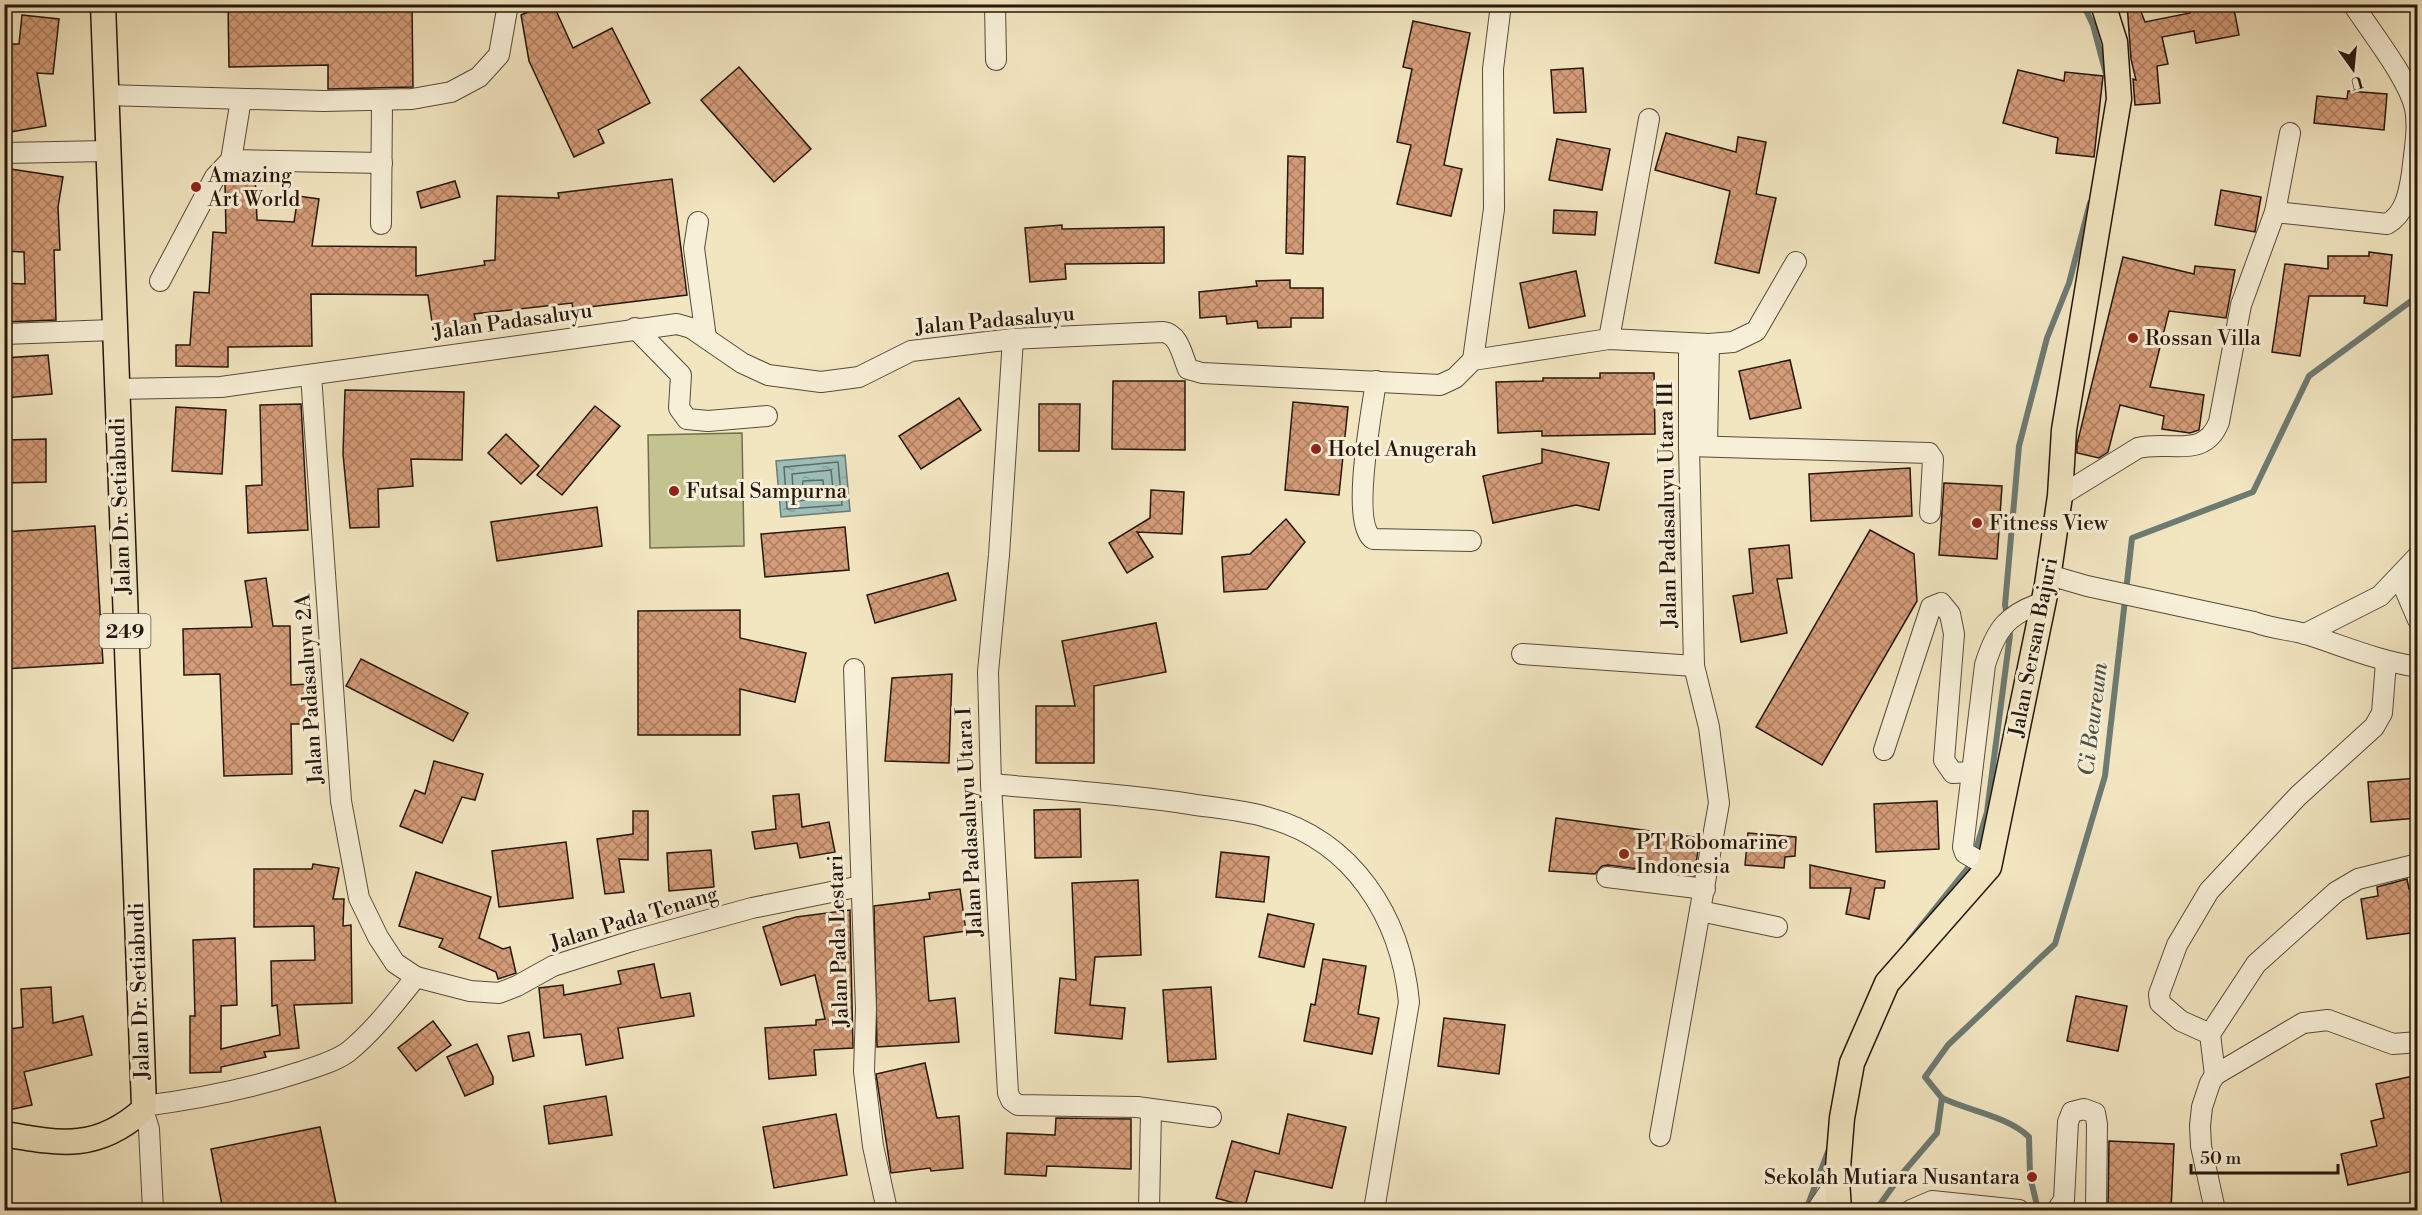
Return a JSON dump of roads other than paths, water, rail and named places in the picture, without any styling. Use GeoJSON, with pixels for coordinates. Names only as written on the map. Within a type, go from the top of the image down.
{"type":"FeatureCollection","features":[{"type":"Feature","properties":{"kind":"main road","name":"Jalan Dr. Setiabudi"},"geometry":{"type":"LineString","coordinates":[[4,1134],[61,1143],[94,1138],[125,1126],[144,1108],[102,4]]}},
{"type":"Feature","properties":{"kind":"main road","name":"Jalan Sersan Bajuri"},"geometry":{"type":"LineString","coordinates":[[1839,1210],[1837,1180],[1842,1118],[1852,1063],[1887,982],[1980,861],[2047,587],[2060,496],[2064,430],[2119,99],[2115,42],[2103,4]]}},
{"type":"Feature","properties":{"kind":"street"},"geometry":{"type":"LineString","coordinates":[[105,95],[382,100],[412,99],[451,92],[478,77],[499,55],[508,4]]}},
{"type":"Feature","properties":{"kind":"street"},"geometry":{"type":"LineString","coordinates":[[995,4],[996,60]]}},
{"type":"Feature","properties":{"kind":"street"},"geometry":{"type":"LineString","coordinates":[[1501,4],[1493,69],[1494,209],[1473,360],[1609,339],[1699,344],[1733,342],[1756,331],[1796,262]]}},
{"type":"Feature","properties":{"kind":"street"},"geometry":{"type":"LineString","coordinates":[[2275,212],[2387,224],[2400,215],[2410,187],[2416,129],[2415,109],[2410,92],[2353,4]]}},
{"type":"Feature","properties":{"kind":"street"},"geometry":{"type":"LineString","coordinates":[[160,281],[214,177],[231,160],[241,99]]}},
{"type":"Feature","properties":{"kind":"street"},"geometry":{"type":"LineString","coordinates":[[381,224],[382,100]]}},
{"type":"Feature","properties":{"kind":"street"},"geometry":{"type":"LineString","coordinates":[[1609,339],[1649,119]]}},
{"type":"Feature","properties":{"kind":"street"},"geometry":{"type":"LineString","coordinates":[[2060,496],[2138,448],[2149,445],[2196,446],[2207,442],[2214,434],[2219,422],[2241,305],[2275,212],[2290,133]]}},
{"type":"Feature","properties":{"kind":"street"},"geometry":{"type":"LineString","coordinates":[[4,153],[108,151]]}},
{"type":"Feature","properties":{"kind":"street"},"geometry":{"type":"LineString","coordinates":[[231,160],[382,163]]}},
{"type":"Feature","properties":{"kind":"street"},"geometry":{"type":"LineString","coordinates":[[698,222],[694,248],[706,338]]}},
{"type":"Feature","properties":{"kind":"street","name":"Jalan Padasaluyu"},"geometry":{"type":"LineString","coordinates":[[116,389],[221,387],[677,324],[691,328],[742,363],[768,375],[820,382],[859,377],[904,353],[1013,339],[1163,332],[1170,333],[1176,339],[1188,369],[1202,373],[1440,386],[1455,378],[1473,360]]}},
{"type":"Feature","properties":{"kind":"street"},"geometry":{"type":"LineString","coordinates":[[635,328],[681,375],[679,408],[687,419],[708,421],[767,416]]}},
{"type":"Feature","properties":{"kind":"street"},"geometry":{"type":"LineString","coordinates":[[4,334],[113,330]]}},
{"type":"Feature","properties":{"kind":"street","name":"Jalan Padasaluyu Utara I"},"geometry":{"type":"LineString","coordinates":[[1013,339],[999,555],[988,672],[991,784],[1006,1083],[1011,1100],[1018,1105],[1151,1110],[1211,1117]]}},
{"type":"Feature","properties":{"kind":"street","name":"Jalan Padasaluyu Utara III"},"geometry":{"type":"LineString","coordinates":[[1660,1136],[1719,803],[1709,727],[1694,666],[1699,344]]}},
{"type":"Feature","properties":{"kind":"street","name":"Jalan Padasaluyu 2A"},"geometry":{"type":"LineString","coordinates":[[311,375],[341,801],[359,898],[378,937],[395,963],[416,977]]}},
{"type":"Feature","properties":{"kind":"street"},"geometry":{"type":"LineString","coordinates":[[1376,381],[1361,505],[1367,532],[1373,539],[1472,541]]}},
{"type":"Feature","properties":{"kind":"street"},"geometry":{"type":"LineString","coordinates":[[1698,446],[1929,453],[1933,459],[1930,513]]}},
{"type":"Feature","properties":{"kind":"street"},"geometry":{"type":"LineString","coordinates":[[2305,634],[2380,596],[2400,578],[2418,556]]}},
{"type":"Feature","properties":{"kind":"street"},"geometry":{"type":"LineString","coordinates":[[2400,578],[2418,620]]}},
{"type":"Feature","properties":{"kind":"street"},"geometry":{"type":"LineString","coordinates":[[1980,861],[1965,853],[1963,847],[1989,653],[2003,626],[2047,587],[2085,591],[2215,620],[2254,622],[2274,630],[2305,634],[2386,662],[2418,667]]}},
{"type":"Feature","properties":{"kind":"street"},"geometry":{"type":"LineString","coordinates":[[1884,750],[1931,607],[1941,603],[1950,614],[1954,634],[1944,760],[1953,773],[1972,772]]}},
{"type":"Feature","properties":{"kind":"street"},"geometry":{"type":"LineString","coordinates":[[1522,654],[1694,666]]}},
{"type":"Feature","properties":{"kind":"street"},"geometry":{"type":"LineString","coordinates":[[2210,1034],[2181,1021],[2160,1003],[2159,994],[2177,945],[2190,919],[2209,891],[2298,796],[2374,727],[2382,713],[2386,662]]}},
{"type":"Feature","properties":{"kind":"street","name":"Jalan Pada Lestari"},"geometry":{"type":"LineString","coordinates":[[854,669],[866,1009],[864,1071],[873,1146],[886,1210]]}},
{"type":"Feature","properties":{"kind":"street"},"geometry":{"type":"LineString","coordinates":[[991,784],[1142,797],[1266,816],[1316,838],[1339,855],[1360,877],[1382,904],[1396,936],[1407,981],[1409,1002],[1374,1210]]}},
{"type":"Feature","properties":{"kind":"street"},"geometry":{"type":"LineString","coordinates":[[2215,1210],[2201,1146],[2200,1126],[2202,1107],[2215,1076],[2210,1034],[2256,964],[2336,892],[2358,879],[2418,864]]}},
{"type":"Feature","properties":{"kind":"street"},"geometry":{"type":"LineString","coordinates":[[1607,877],[1705,890]]}},
{"type":"Feature","properties":{"kind":"street","name":"Jalan Pada Tenang"},"geometry":{"type":"LineString","coordinates":[[416,977],[470,991],[499,993],[517,986],[552,966],[632,941],[752,908],[861,886]]}},
{"type":"Feature","properties":{"kind":"street"},"geometry":{"type":"LineString","coordinates":[[1700,911],[1777,927]]}},
{"type":"Feature","properties":{"kind":"street"},"geometry":{"type":"LineString","coordinates":[[153,1210],[149,1130],[144,1108],[250,1089],[315,1067],[346,1053],[383,1018],[416,977]]}},
{"type":"Feature","properties":{"kind":"street"},"geometry":{"type":"LineString","coordinates":[[2215,1076],[2303,1023],[2317,1020],[2328,1020],[2393,1044],[2418,1042]]}},
{"type":"Feature","properties":{"kind":"street"},"geometry":{"type":"LineString","coordinates":[[2057,1210],[2064,1200],[2068,1122],[2072,1112],[2084,1109],[2095,1113],[2097,1124],[2096,1210]]}},
{"type":"Feature","properties":{"kind":"street"},"geometry":{"type":"LineString","coordinates":[[1149,1210],[1151,1110]]}},
{"type":"Feature","properties":{"kind":"street"},"geometry":{"type":"LineString","coordinates":[[1817,1210],[1837,1180]]}},
{"type":"Feature","properties":{"kind":"street"},"geometry":{"type":"LineString","coordinates":[[1911,1210],[1932,1201],[2019,1210]]}},
{"type":"Feature","properties":{"kind":"water"},"geometry":{"type":"Polygon","coordinates":[[[845,455],[850,511],[781,517],[776,461],[845,455]]]}},
{"type":"Feature","properties":{"kind":"waterway"},"geometry":{"type":"LineString","coordinates":[[2083,4],[2093,25],[2106,74]]}},
{"type":"Feature","properties":{"kind":"waterway"},"geometry":{"type":"LineString","coordinates":[[2007,616],[2005,605],[2019,446],[2047,338],[2069,283],[2090,203]]}},
{"type":"Feature","properties":{"kind":"waterway","name":"Ci Beureum"},"geometry":{"type":"LineString","coordinates":[[1876,1210],[1901,1175],[1937,1133],[1942,1098],[1925,1077],[1948,1045],[2055,944],[2105,776],[2132,538],[2253,492],[2309,376],[2418,296]]}},
{"type":"Feature","properties":{"kind":"waterway"},"geometry":{"type":"LineString","coordinates":[[1909,941],[1972,863],[1987,812],[2010,635],[2009,626]]}},
{"type":"Feature","properties":{"kind":"waterway"},"geometry":{"type":"LineString","coordinates":[[1942,1098],[1999,1119],[2029,1137],[2030,1176],[2038,1210]]}},
{"type":"Feature","properties":{"kind":"waterway"},"geometry":{"type":"LineString","coordinates":[[1806,1210],[1829,1149]]}},
{"type":"Feature","properties":{"kind":"place","name":"Amazing Art World"},"geometry":{"type":"Point","coordinates":[196,187]}},
{"type":"Feature","properties":{"kind":"place","name":"Rossan Villa"},"geometry":{"type":"Point","coordinates":[2133,338]}},
{"type":"Feature","properties":{"kind":"place","name":"Hotel Anugerah"},"geometry":{"type":"Point","coordinates":[1316,449]}},
{"type":"Feature","properties":{"kind":"place","name":"Futsal Sampurna"},"geometry":{"type":"Point","coordinates":[674,491]}},
{"type":"Feature","properties":{"kind":"place","name":"Fitness View"},"geometry":{"type":"Point","coordinates":[1977,523]}},
{"type":"Feature","properties":{"kind":"place","name":"PT Robomarine Indonesia"},"geometry":{"type":"Point","coordinates":[1624,854]}},
{"type":"Feature","properties":{"kind":"place","name":"Sekolah Mutiara Nusantara"},"geometry":{"type":"Point","coordinates":[2032,1177]}}]}
